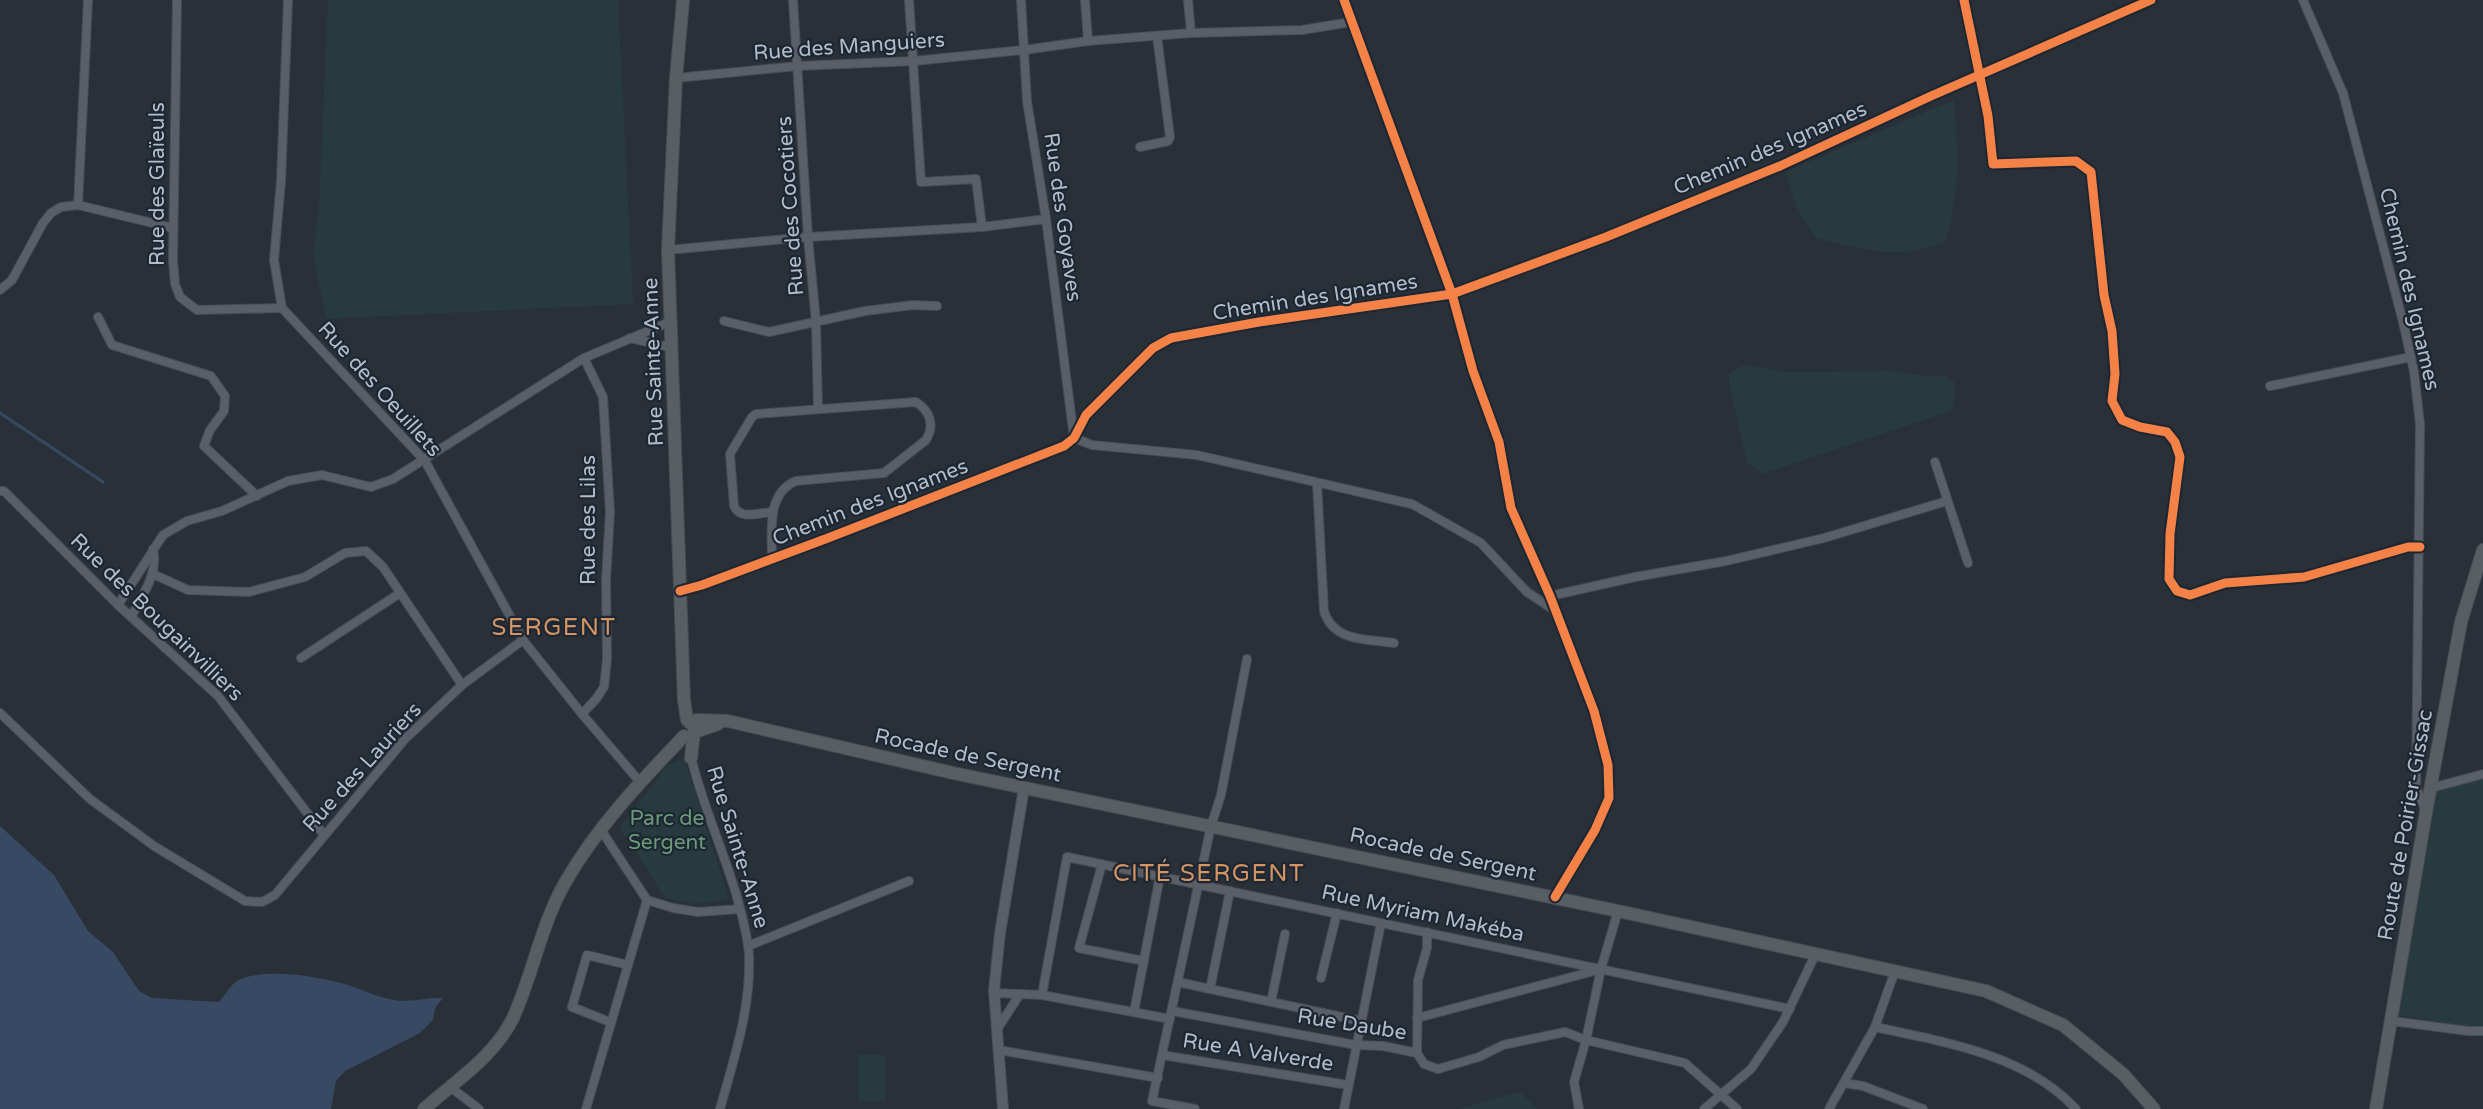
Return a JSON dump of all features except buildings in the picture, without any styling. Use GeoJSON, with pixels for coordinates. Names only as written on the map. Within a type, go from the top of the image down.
{"type":"FeatureCollection","features":[{"type":"Feature","properties":{"kind":"main road","name":"Rue Sainte-Anne"},"geometry":{"type":"LineString","coordinates":[[683,0],[676,78],[668,249],[684,700],[691,758]]}},
{"type":"Feature","properties":{"kind":"main road","name":"Route de Poirier-Gissac"},"geometry":{"type":"LineString","coordinates":[[2376,1109],[2426,812],[2461,622],[2483,550]]}},
{"type":"Feature","properties":{"kind":"main road","name":"Rocade de Sergent"},"geometry":{"type":"LineString","coordinates":[[687,729],[728,721],[1024,788],[1618,910],[1986,991],[2063,1024],[2123,1074],[2154,1109]]}},
{"type":"Feature","properties":{"kind":"main road"},"geometry":{"type":"LineString","coordinates":[[424,1109],[500,1039],[512,1018],[541,936],[564,883],[601,830],[687,729]]}},
{"type":"Feature","properties":{"kind":"street"},"geometry":{"type":"LineString","coordinates":[[78,205],[88,0]]}},
{"type":"Feature","properties":{"kind":"street","name":"Rue des Glaïeuls"},"geometry":{"type":"LineString","coordinates":[[177,0],[173,228],[175,284],[180,297],[197,310],[282,308]]}},
{"type":"Feature","properties":{"kind":"street"},"geometry":{"type":"LineString","coordinates":[[282,308],[274,260],[288,0]]}},
{"type":"Feature","properties":{"kind":"street","name":"Rue des Cocotiers"},"geometry":{"type":"LineString","coordinates":[[793,0],[808,237],[816,322],[818,409]]}},
{"type":"Feature","properties":{"kind":"street"},"geometry":{"type":"LineString","coordinates":[[909,0],[921,182],[976,178],[982,227]]}},
{"type":"Feature","properties":{"kind":"street","name":"Rue des Goyaves"},"geometry":{"type":"LineString","coordinates":[[1021,0],[1028,101],[1046,219],[1074,438]]}},
{"type":"Feature","properties":{"kind":"street"},"geometry":{"type":"LineString","coordinates":[[1085,0],[1088,41]]}},
{"type":"Feature","properties":{"kind":"street"},"geometry":{"type":"LineString","coordinates":[[1188,0],[1191,33]]}},
{"type":"Feature","properties":{"kind":"street"},"geometry":{"type":"LineString","coordinates":[[1344,0],[1452,294],[1473,371],[1499,442],[1511,508],[1550,596],[1594,711],[1608,765],[1609,798],[1595,830],[1555,897]]}},
{"type":"Feature","properties":{"kind":"street"},"geometry":{"type":"LineString","coordinates":[[1964,0],[1980,75],[1993,164],[2076,161],[2091,172],[2104,295],[2112,331],[2115,374],[2112,401],[2122,420],[2140,427],[2167,432],[2175,442],[2180,457],[2170,534],[2169,579],[2177,591],[2190,595],[2225,583],[2304,577],[2408,547],[2420,547]]}},
{"type":"Feature","properties":{"kind":"street","name":"Chemin des Ignames"},"geometry":{"type":"LineString","coordinates":[[680,591],[772,559],[1064,446],[1074,438],[1086,415],[1153,348],[1171,338],[1259,322],[1452,294],[1606,237],[1769,171],[2151,0]]}},
{"type":"Feature","properties":{"kind":"street","name":"Chemin des Ignames"},"geometry":{"type":"LineString","coordinates":[[2303,0],[2343,93],[2410,357],[2420,424],[2416,788],[2426,812]]}},
{"type":"Feature","properties":{"kind":"street","name":"Rue des Manguiers"},"geometry":{"type":"LineString","coordinates":[[676,78],[798,66],[914,61],[1088,41],[1191,33],[1302,30],[1351,22]]}},
{"type":"Feature","properties":{"kind":"street"},"geometry":{"type":"LineString","coordinates":[[1140,147],[1168,141],[1170,137],[1157,36]]}},
{"type":"Feature","properties":{"kind":"street"},"geometry":{"type":"LineString","coordinates":[[0,290],[12,280],[43,223],[51,213],[61,207],[78,205],[173,228]]}},
{"type":"Feature","properties":{"kind":"street"},"geometry":{"type":"LineString","coordinates":[[668,249],[808,237],[982,227],[1046,219]]}},
{"type":"Feature","properties":{"kind":"street"},"geometry":{"type":"LineString","coordinates":[[724,321],[769,332],[884,308],[913,305],[937,306]]}},
{"type":"Feature","properties":{"kind":"street","name":"Rue des Oeuillets"},"geometry":{"type":"LineString","coordinates":[[282,308],[425,460],[523,640],[640,782]]}},
{"type":"Feature","properties":{"kind":"street"},"geometry":{"type":"LineString","coordinates":[[98,317],[111,345],[211,376],[225,396],[224,411],[210,430],[204,446],[257,496]]}},
{"type":"Feature","properties":{"kind":"street"},"geometry":{"type":"LineString","coordinates":[[118,605],[163,535],[187,520],[222,511],[288,481],[322,475],[371,487],[393,479],[584,358],[672,321]]}},
{"type":"Feature","properties":{"kind":"street"},"geometry":{"type":"LineString","coordinates":[[630,338],[673,348]]}},
{"type":"Feature","properties":{"kind":"street"},"geometry":{"type":"LineString","coordinates":[[2270,386],[2410,357]]}},
{"type":"Feature","properties":{"kind":"street","name":"Rue des Lilas"},"geometry":{"type":"LineString","coordinates":[[582,714],[604,687],[607,659],[606,580],[610,512],[603,397],[584,358]]}},
{"type":"Feature","properties":{"kind":"street"},"geometry":{"type":"LineString","coordinates":[[771,512],[743,515],[735,509],[729,460],[732,447],[756,414],[916,402],[925,408],[930,433],[926,440],[884,473],[790,484],[785,488],[771,512],[772,559]]}},
{"type":"Feature","properties":{"kind":"street"},"geometry":{"type":"LineString","coordinates":[[1074,438],[1092,444],[1197,455],[1412,504],[1481,543],[1527,592],[1554,610]]}},
{"type":"Feature","properties":{"kind":"street"},"geometry":{"type":"LineString","coordinates":[[1935,462],[1968,563]]}},
{"type":"Feature","properties":{"kind":"street"},"geometry":{"type":"LineString","coordinates":[[1317,483],[1324,611],[1327,622],[1336,631],[1351,638],[1394,643]]}},
{"type":"Feature","properties":{"kind":"street","name":"Rue des Bougainvilliers"},"geometry":{"type":"LineString","coordinates":[[0,491],[4,491],[118,605],[218,696],[324,835]]}},
{"type":"Feature","properties":{"kind":"street"},"geometry":{"type":"LineString","coordinates":[[1550,596],[1635,577],[1726,561],[1824,538],[1947,501]]}},
{"type":"Feature","properties":{"kind":"street"},"geometry":{"type":"LineString","coordinates":[[131,617],[153,574],[155,559],[153,549]]}},
{"type":"Feature","properties":{"kind":"street"},"geometry":{"type":"LineString","coordinates":[[153,574],[188,590],[249,591],[305,577],[345,553],[366,551],[383,567],[462,685]]}},
{"type":"Feature","properties":{"kind":"street"},"geometry":{"type":"LineString","coordinates":[[301,658],[400,593]]}},
{"type":"Feature","properties":{"kind":"street","name":"Rue des Lauriers"},"geometry":{"type":"LineString","coordinates":[[0,713],[90,800],[145,840],[245,901],[262,902],[275,895],[405,739],[462,685],[523,640]]}},
{"type":"Feature","properties":{"kind":"street"},"geometry":{"type":"LineString","coordinates":[[1195,1109],[1152,1101],[1211,826],[1221,795],[1247,659]]}},
{"type":"Feature","properties":{"kind":"street","name":"Rue Sainte-Anne"},"geometry":{"type":"LineString","coordinates":[[691,758],[740,909],[748,946],[746,1002],[720,1109]]}},
{"type":"Feature","properties":{"kind":"street"},"geometry":{"type":"LineString","coordinates":[[2431,788],[2483,774]]}},
{"type":"Feature","properties":{"kind":"street"},"geometry":{"type":"LineString","coordinates":[[1004,1109],[994,993],[1000,933],[1024,788]]}},
{"type":"Feature","properties":{"kind":"street"},"geometry":{"type":"LineString","coordinates":[[601,830],[647,900],[673,908],[698,912],[740,909]]}},
{"type":"Feature","properties":{"kind":"street","name":"Rue Myriam Makéba"},"geometry":{"type":"LineString","coordinates":[[1042,995],[1067,857],[1790,1009]]}},
{"type":"Feature","properties":{"kind":"street"},"geometry":{"type":"LineString","coordinates":[[1102,864],[1079,948],[1144,961]]}},
{"type":"Feature","properties":{"kind":"street"},"geometry":{"type":"LineString","coordinates":[[1134,1012],[1160,876]]}},
{"type":"Feature","properties":{"kind":"street"},"geometry":{"type":"LineString","coordinates":[[748,946],[909,881]]}},
{"type":"Feature","properties":{"kind":"street"},"geometry":{"type":"LineString","coordinates":[[1210,989],[1230,891]]}},
{"type":"Feature","properties":{"kind":"street"},"geometry":{"type":"LineString","coordinates":[[586,1109],[647,900]]}},
{"type":"Feature","properties":{"kind":"street"},"geometry":{"type":"LineString","coordinates":[[1579,1109],[1574,1082],[1586,1040],[1601,969],[1618,910]]}},
{"type":"Feature","properties":{"kind":"street"},"geometry":{"type":"LineString","coordinates":[[1322,978],[1337,914]]}},
{"type":"Feature","properties":{"kind":"street"},"geometry":{"type":"LineString","coordinates":[[1344,1109],[1381,923]]}},
{"type":"Feature","properties":{"kind":"street"},"geometry":{"type":"LineString","coordinates":[[1417,1053],[1418,980],[1427,948],[1427,933]]}},
{"type":"Feature","properties":{"kind":"street"},"geometry":{"type":"LineString","coordinates":[[1271,1002],[1285,934]]}},
{"type":"Feature","properties":{"kind":"street"},"geometry":{"type":"LineString","coordinates":[[1704,1109],[1751,1069],[1790,1009],[1816,953]]}},
{"type":"Feature","properties":{"kind":"street"},"geometry":{"type":"LineString","coordinates":[[610,1022],[572,1007],[587,955],[628,965]]}},
{"type":"Feature","properties":{"kind":"street"},"geometry":{"type":"LineString","coordinates":[[1416,1018],[1601,969]]}},
{"type":"Feature","properties":{"kind":"street"},"geometry":{"type":"LineString","coordinates":[[1828,1109],[1875,1027],[1895,970]]}},
{"type":"Feature","properties":{"kind":"street"},"geometry":{"type":"LineString","coordinates":[[1178,981],[1361,1021]]}},
{"type":"Feature","properties":{"kind":"street"},"geometry":{"type":"LineString","coordinates":[[994,993],[1042,995]]}},
{"type":"Feature","properties":{"kind":"street"},"geometry":{"type":"LineString","coordinates":[[997,1030],[1002,1018],[1020,994]]}},
{"type":"Feature","properties":{"kind":"street","name":"Rue Daube"},"geometry":{"type":"LineString","coordinates":[[1042,995],[1134,1012],[1171,1015],[1356,1045],[1383,1046],[1417,1053],[1424,1064],[1438,1069],[1479,1057],[1503,1045],[1564,1032],[1586,1040],[1685,1063],[1737,1109]]}},
{"type":"Feature","properties":{"kind":"street"},"geometry":{"type":"LineString","coordinates":[[2392,1020],[2468,1031],[2483,1030]]}},
{"type":"Feature","properties":{"kind":"street"},"geometry":{"type":"LineString","coordinates":[[1875,1027],[1972,1048],[2030,1073],[2076,1109]]}},
{"type":"Feature","properties":{"kind":"street"},"geometry":{"type":"LineString","coordinates":[[999,1050],[1158,1078]]}},
{"type":"Feature","properties":{"kind":"street","name":"Rue A Valverde"},"geometry":{"type":"LineString","coordinates":[[1162,1054],[1348,1085]]}},
{"type":"Feature","properties":{"kind":"street"},"geometry":{"type":"LineString","coordinates":[[1844,1083],[1863,1086],[1923,1109]]}},
{"type":"Feature","properties":{"kind":"street"},"geometry":{"type":"LineString","coordinates":[[450,1087],[479,1109]]}},
{"type":"Feature","properties":{"kind":"green space"},"geometry":{"type":"Polygon","coordinates":[[[328,0],[618,0],[633,304],[326,319],[313,253],[319,209],[328,0]]]}},
{"type":"Feature","properties":{"kind":"green space"},"geometry":{"type":"Polygon","coordinates":[[[1954,100],[1956,189],[1945,242],[1913,251],[1888,252],[1815,238],[1796,206],[1785,172],[1954,100]]]}},
{"type":"Feature","properties":{"kind":"green space"},"geometry":{"type":"Polygon","coordinates":[[[1745,365],[1785,372],[1889,371],[1945,376],[1954,382],[1956,395],[1951,411],[1762,474],[1747,462],[1729,384],[1729,373],[1745,365]]]}},
{"type":"Feature","properties":{"kind":"green space","name":"Parc de Sergent"},"geometry":{"type":"Polygon","coordinates":[[[684,758],[729,899],[695,904],[665,898],[620,827],[668,765],[684,758]]]}},
{"type":"Feature","properties":{"kind":"green space"},"geometry":{"type":"Polygon","coordinates":[[[2483,777],[2483,1026],[2467,1027],[2398,1015],[2433,790],[2483,777]]]}},
{"type":"Feature","properties":{"kind":"green space"},"geometry":{"type":"Polygon","coordinates":[[[858,1054],[885,1055],[885,1101],[858,1101],[858,1054]]]}},
{"type":"Feature","properties":{"kind":"green space"},"geometry":{"type":"Polygon","coordinates":[[[1522,1093],[1537,1109],[1460,1109],[1509,1094],[1522,1093]]]}},
{"type":"Feature","properties":{"kind":"water"},"geometry":{"type":"Polygon","coordinates":[[[0,826],[54,875],[88,931],[113,952],[139,991],[152,998],[219,1002],[237,981],[260,974],[288,974],[330,980],[396,1000],[443,998],[435,1008],[433,1020],[420,1033],[345,1071],[336,1081],[331,1109],[0,1109],[0,826]]]}},
{"type":"Feature","properties":{"kind":"waterway"},"geometry":{"type":"LineString","coordinates":[[0,413],[103,482]]}},
{"type":"Feature","properties":{"kind":"cycle path"},"geometry":{"type":"LineString","coordinates":[[1344,0],[1452,294],[1473,371],[1499,442],[1511,508],[1550,596],[1594,711],[1608,765],[1609,798],[1595,830],[1555,897]]}},
{"type":"Feature","properties":{"kind":"cycle path"},"geometry":{"type":"LineString","coordinates":[[1964,0],[1988,116],[1993,164],[2076,161],[2091,172],[2104,295],[2112,331],[2115,374],[2112,401],[2122,420],[2140,427],[2167,432],[2175,442],[2180,457],[2170,534],[2169,579],[2177,591],[2190,595],[2225,583],[2304,577],[2408,547],[2420,547]]}},
{"type":"Feature","properties":{"kind":"cycle path"},"geometry":{"type":"LineString","coordinates":[[680,591],[828,538],[1064,446],[1074,438],[1086,415],[1153,348],[1171,338],[1259,322],[1452,294],[1606,237],[1780,166],[1931,96],[2151,0]]}},
{"type":"Feature","properties":{"kind":"district","name":"SERGENT"},"geometry":{"type":"Point","coordinates":[554,627]}},
{"type":"Feature","properties":{"kind":"district","name":"CITÉ SERGENT"},"geometry":{"type":"Point","coordinates":[1209,873]}}]}
